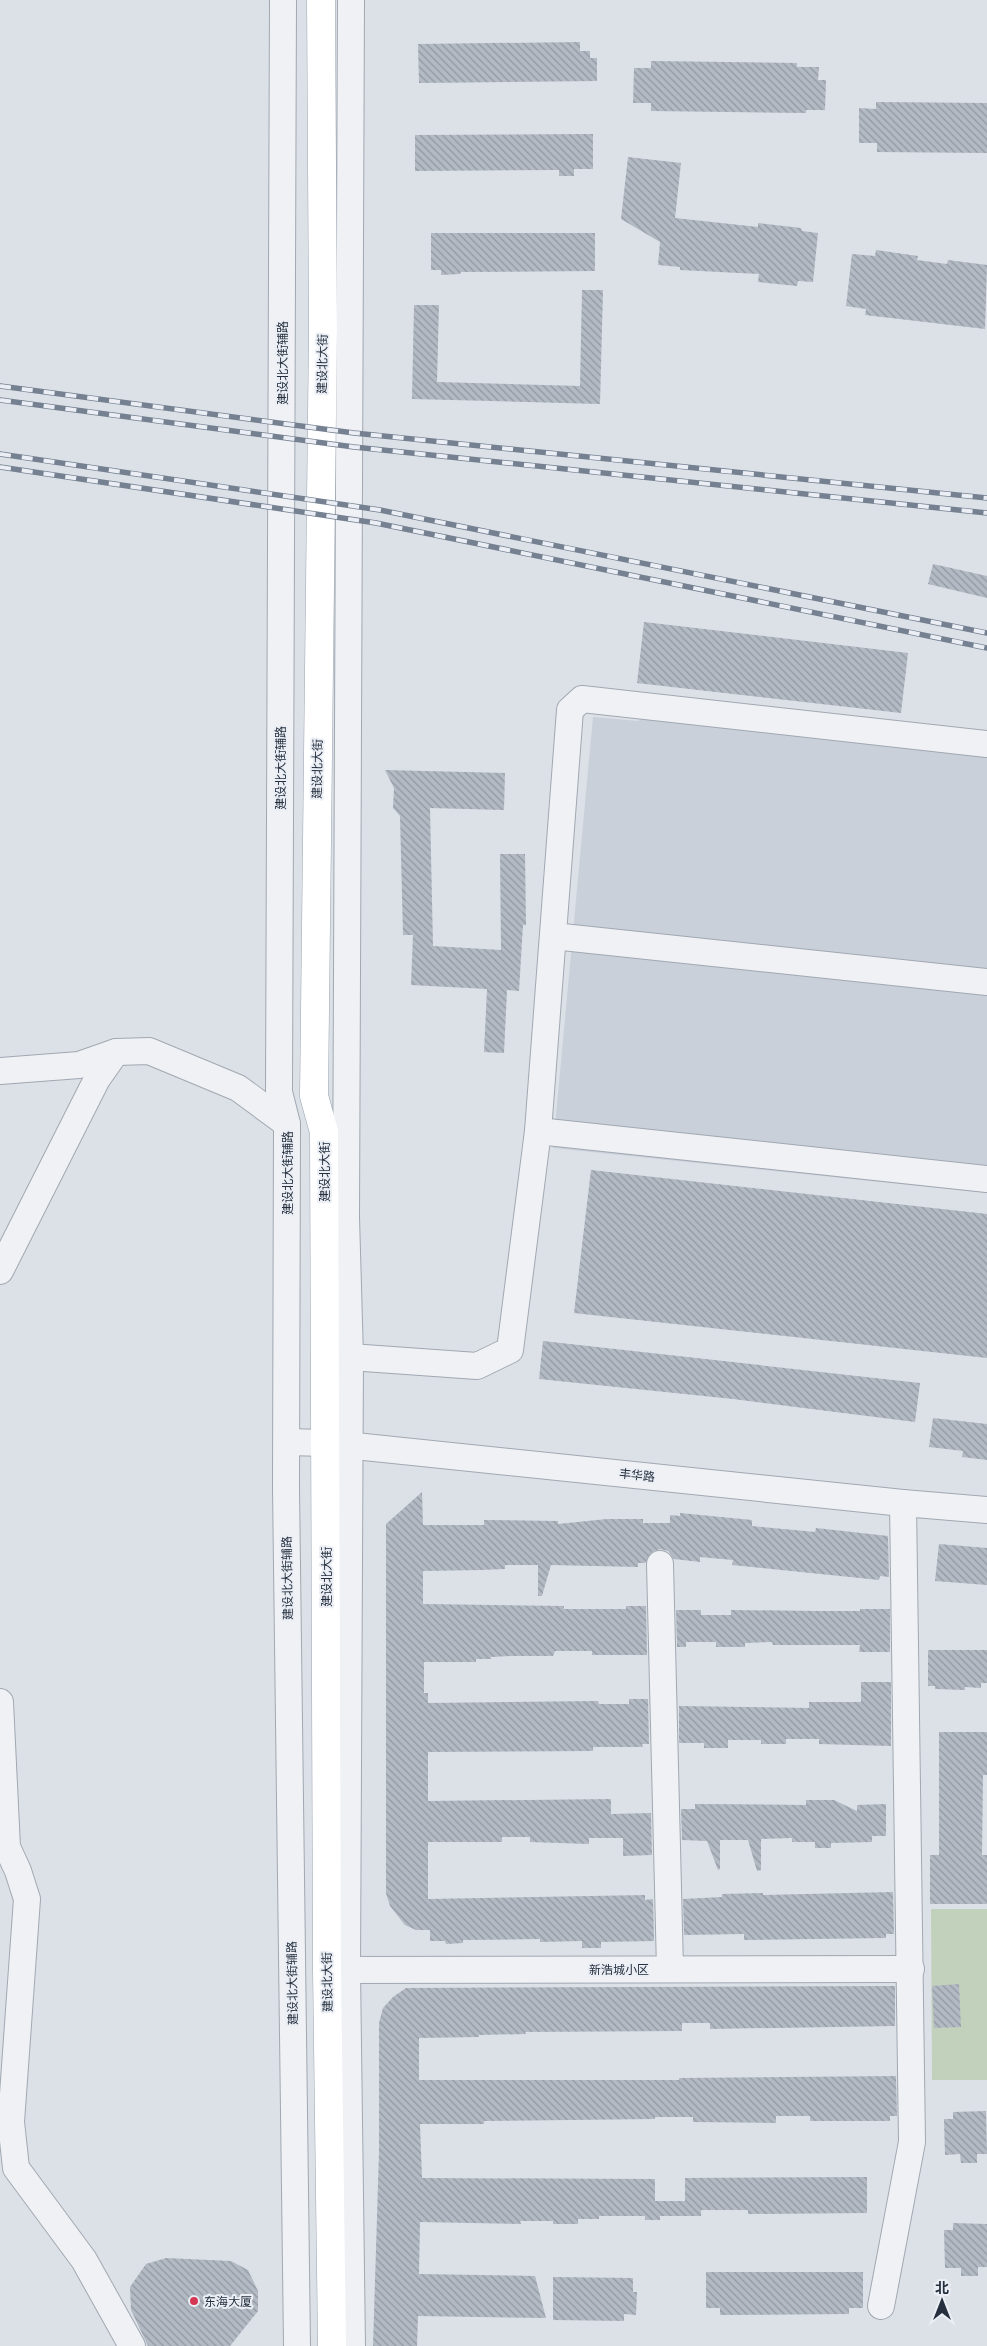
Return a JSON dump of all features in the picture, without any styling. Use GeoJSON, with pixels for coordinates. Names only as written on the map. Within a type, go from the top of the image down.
{"type":"FeatureCollection","features":[{"type":"Feature","properties":{"kind":"main road","name":"建设北大街"},"geometry":{"type":"LineString","coordinates":[[321,0],[323,329],[314,1096],[324,1132],[318,1443],[337,1970],[332,2346]]}},
{"type":"Feature","properties":{"kind":"main road"},"geometry":{"type":"LineString","coordinates":[[314,2346],[318,1443]]}},
{"type":"Feature","properties":{"kind":"street","name":"建设北大街辅路"},"geometry":{"type":"LineString","coordinates":[[284,0],[279,1092],[287,1124],[318,1443],[297,2346]]}},
{"type":"Feature","properties":{"kind":"street","name":"建设北大街辅路"},"geometry":{"type":"LineString","coordinates":[[318,1443],[350,1357],[346,1217],[351,0]]}},
{"type":"Feature","properties":{"kind":"street"},"geometry":{"type":"LineString","coordinates":[[350,1357],[477,1366],[510,1350],[538,1130],[570,710],[582,699],[987,744]]}},
{"type":"Feature","properties":{"kind":"street"},"geometry":{"type":"LineString","coordinates":[[553,936],[987,982]]}},
{"type":"Feature","properties":{"kind":"street"},"geometry":{"type":"LineString","coordinates":[[0,1071],[79,1065],[116,1052],[149,1051],[238,1088],[287,1124]]}},
{"type":"Feature","properties":{"kind":"street"},"geometry":{"type":"LineString","coordinates":[[0,1271],[97,1079],[116,1052]]}},
{"type":"Feature","properties":{"kind":"street"},"geometry":{"type":"LineString","coordinates":[[538,1130],[987,1178]]}},
{"type":"Feature","properties":{"kind":"street","name":"丰华路"},"geometry":{"type":"LineString","coordinates":[[318,1443],[987,1510]]}},
{"type":"Feature","properties":{"kind":"street"},"geometry":{"type":"LineString","coordinates":[[881,2306],[912,2142],[903,1503]]}},
{"type":"Feature","properties":{"kind":"street"},"geometry":{"type":"LineString","coordinates":[[660,1564],[670,1969]]}},
{"type":"Feature","properties":{"kind":"street"},"geometry":{"type":"LineString","coordinates":[[0,1702],[7,1847],[18,1871],[27,1899],[11,2122],[16,2168],[84,2260],[132,2346]]}},
{"type":"Feature","properties":{"kind":"street","name":"新浩城小区"},"geometry":{"type":"LineString","coordinates":[[337,1970],[911,1969]]}},
{"type":"Feature","properties":{"kind":"street"},"geometry":{"type":"LineString","coordinates":[[337,1970],[352,2346]]}},
{"type":"Feature","properties":{"kind":"shaded area"},"geometry":{"type":"Polygon","coordinates":[[[640,715],[987,752],[987,1193],[553,1148],[593,717],[639,721],[640,715]]]}},
{"type":"Feature","properties":{"kind":"green space"},"geometry":{"type":"Polygon","coordinates":[[[931,1909],[987,1909],[987,2080],[932,2080],[931,1909]]]}},
{"type":"Feature","properties":{"kind":"building"},"geometry":{"type":"Polygon","coordinates":[[[580,42],[580,51],[590,51],[590,58],[597,58],[597,81],[419,83],[418,44],[580,42]]]}},
{"type":"Feature","properties":{"kind":"building"},"geometry":{"type":"Polygon","coordinates":[[[651,61],[797,63],[797,67],[819,67],[818,80],[826,80],[825,110],[806,110],[806,113],[651,111],[651,103],[633,103],[634,68],[651,68],[651,61]]]}},
{"type":"Feature","properties":{"kind":"building"},"geometry":{"type":"Polygon","coordinates":[[[876,102],[987,103],[987,153],[877,152],[877,143],[859,143],[859,108],[876,109],[876,102]]]}},
{"type":"Feature","properties":{"kind":"building"},"geometry":{"type":"Polygon","coordinates":[[[593,134],[593,169],[574,169],[574,176],[559,176],[559,170],[415,171],[415,135],[593,134]]]}},
{"type":"Feature","properties":{"kind":"building"},"geometry":{"type":"Polygon","coordinates":[[[628,157],[681,163],[675,218],[758,227],[758,223],[801,228],[802,231],[818,233],[813,282],[798,281],[797,286],[758,282],[759,274],[680,270],[680,267],[658,265],[660,242],[621,219],[628,157]]]}},
{"type":"Feature","properties":{"kind":"building"},"geometry":{"type":"Polygon","coordinates":[[[431,233],[595,233],[595,271],[461,272],[460,274],[441,275],[441,270],[431,270],[431,233]]]}},
{"type":"Feature","properties":{"kind":"building"},"geometry":{"type":"Polygon","coordinates":[[[876,250],[918,256],[917,260],[947,264],[948,260],[987,265],[985,329],[865,315],[866,309],[846,306],[852,254],[875,256],[876,250]]]}},
{"type":"Feature","properties":{"kind":"building"},"geometry":{"type":"Polygon","coordinates":[[[582,290],[603,290],[600,404],[412,399],[414,305],[439,305],[437,382],[580,386],[582,290]]]}},
{"type":"Feature","properties":{"kind":"building"},"geometry":{"type":"Polygon","coordinates":[[[933,564],[987,576],[987,598],[928,584],[933,564]]]}},
{"type":"Feature","properties":{"kind":"building"},"geometry":{"type":"Polygon","coordinates":[[[644,622],[908,653],[901,713],[637,683],[644,622]]]}},
{"type":"Feature","properties":{"kind":"building"},"geometry":{"type":"Polygon","coordinates":[[[385,770],[505,773],[504,810],[430,808],[433,946],[501,950],[500,854],[525,854],[526,925],[523,925],[519,991],[507,990],[504,1053],[484,1052],[487,989],[411,985],[413,935],[403,935],[400,816],[393,808],[394,788],[385,770]]]}},
{"type":"Feature","properties":{"kind":"building"},"geometry":{"type":"Polygon","coordinates":[[[591,1170],[987,1214],[987,1358],[574,1313],[591,1170]]]}},
{"type":"Feature","properties":{"kind":"building"},"geometry":{"type":"Polygon","coordinates":[[[543,1341],[920,1383],[915,1422],[733,1399],[539,1379],[543,1341]]]}},
{"type":"Feature","properties":{"kind":"building"},"geometry":{"type":"Polygon","coordinates":[[[933,1418],[987,1424],[987,1460],[962,1457],[963,1451],[929,1447],[933,1418]]]}},
{"type":"Feature","properties":{"kind":"building"},"geometry":{"type":"Polygon","coordinates":[[[422,1492],[423,1525],[484,1525],[484,1520],[558,1521],[558,1524],[607,1519],[643,1519],[643,1523],[670,1523],[670,1515],[680,1516],[680,1513],[752,1520],[752,1526],[815,1532],[816,1528],[888,1536],[889,1577],[880,1576],[879,1580],[732,1565],[733,1560],[700,1557],[700,1562],[674,1559],[668,1551],[660,1549],[652,1552],[645,1563],[638,1563],[638,1567],[551,1565],[542,1596],[538,1596],[538,1565],[505,1565],[505,1569],[423,1571],[423,1604],[564,1606],[564,1609],[626,1609],[626,1606],[646,1606],[647,1655],[592,1655],[592,1651],[555,1651],[553,1656],[491,1657],[491,1659],[476,1659],[476,1662],[424,1662],[424,1693],[428,1693],[428,1703],[598,1701],[599,1704],[629,1704],[629,1699],[648,1699],[649,1744],[642,1744],[643,1747],[593,1747],[593,1751],[428,1752],[428,1801],[611,1799],[611,1814],[651,1813],[652,1855],[623,1856],[623,1838],[589,1838],[589,1844],[530,1842],[530,1837],[502,1837],[502,1842],[428,1842],[428,1899],[645,1895],[645,1900],[653,1899],[654,1941],[601,1942],[601,1948],[582,1948],[582,1941],[540,1942],[540,1939],[463,1940],[463,1943],[446,1944],[445,1941],[430,1941],[430,1930],[416,1930],[405,1925],[390,1906],[386,1893],[386,1524],[422,1492]]]}},
{"type":"Feature","properties":{"kind":"building"},"geometry":{"type":"Polygon","coordinates":[[[939,1544],[987,1548],[987,1585],[935,1581],[939,1544]]]}},
{"type":"Feature","properties":{"kind":"building"},"geometry":{"type":"Polygon","coordinates":[[[860,1609],[890,1609],[890,1652],[859,1652],[860,1645],[773,1645],[772,1642],[745,1643],[745,1647],[716,1647],[716,1642],[686,1642],[686,1647],[677,1647],[676,1610],[701,1610],[701,1615],[731,1615],[731,1610],[860,1611],[860,1609]]]}},
{"type":"Feature","properties":{"kind":"building"},"geometry":{"type":"Polygon","coordinates":[[[928,1650],[987,1650],[987,1683],[981,1683],[981,1688],[965,1687],[965,1690],[935,1689],[935,1686],[928,1686],[928,1650]]]}},
{"type":"Feature","properties":{"kind":"building"},"geometry":{"type":"Polygon","coordinates":[[[861,1682],[891,1682],[891,1746],[819,1744],[819,1739],[786,1739],[786,1744],[761,1744],[761,1740],[728,1740],[728,1748],[704,1748],[704,1743],[679,1743],[679,1706],[809,1708],[809,1702],[861,1702],[861,1682]]]}},
{"type":"Feature","properties":{"kind":"building"},"geometry":{"type":"Polygon","coordinates":[[[939,1732],[987,1732],[987,1775],[983,1775],[982,1855],[987,1855],[987,1904],[930,1904],[930,1855],[939,1855],[939,1732]]]}},
{"type":"Feature","properties":{"kind":"building"},"geometry":{"type":"Polygon","coordinates":[[[806,1800],[834,1800],[857,1811],[857,1805],[886,1804],[886,1836],[872,1836],[872,1842],[831,1843],[831,1848],[815,1848],[815,1842],[792,1842],[792,1838],[761,1839],[761,1870],[757,1871],[748,1840],[720,1840],[720,1869],[718,1870],[707,1841],[682,1840],[681,1809],[695,1809],[695,1804],[806,1805],[806,1800]]]}},
{"type":"Feature","properties":{"kind":"building"},"geometry":{"type":"Polygon","coordinates":[[[893,1892],[894,1934],[886,1934],[886,1938],[744,1940],[744,1934],[684,1935],[683,1899],[722,1897],[722,1894],[893,1892]]]}},
{"type":"Feature","properties":{"kind":"building"},"geometry":{"type":"Polygon","coordinates":[[[959,1984],[961,2027],[934,2028],[932,1986],[959,1984]]]}},
{"type":"Feature","properties":{"kind":"building"},"geometry":{"type":"Polygon","coordinates":[[[895,1986],[895,2026],[710,2029],[710,2023],[682,2023],[682,2031],[525,2032],[526,2034],[479,2035],[479,2037],[419,2038],[419,2080],[679,2080],[679,2078],[896,2076],[897,2116],[890,2116],[890,2121],[810,2121],[810,2116],[776,2116],[776,2123],[693,2122],[693,2117],[655,2117],[655,2119],[484,2121],[484,2124],[420,2124],[422,2178],[655,2179],[655,2201],[685,2201],[685,2178],[867,2177],[867,2213],[748,2214],[748,2210],[701,2210],[701,2216],[660,2216],[660,2220],[645,2220],[645,2216],[599,2216],[599,2219],[578,2219],[578,2224],[553,2224],[553,2221],[520,2221],[521,2224],[420,2222],[419,2274],[535,2276],[546,2318],[418,2316],[417,2346],[373,2346],[379,2152],[379,2023],[383,2008],[393,1997],[406,1988],[895,1986]]]}},
{"type":"Feature","properties":{"kind":"building"},"geometry":{"type":"Polygon","coordinates":[[[986,2111],[987,2154],[977,2154],[977,2163],[961,2163],[960,2154],[945,2155],[944,2119],[953,2119],[953,2112],[986,2111]]]}},
{"type":"Feature","properties":{"kind":"building"},"geometry":{"type":"Polygon","coordinates":[[[953,2223],[987,2224],[987,2267],[978,2267],[978,2276],[961,2276],[961,2268],[945,2268],[944,2230],[953,2230],[953,2223]]]}},
{"type":"Feature","properties":{"kind":"building","name":"东海大厦"},"geometry":{"type":"Polygon","coordinates":[[[166,2258],[231,2261],[248,2270],[258,2291],[258,2311],[230,2346],[148,2346],[131,2310],[130,2287],[146,2264],[166,2258]]]}},
{"type":"Feature","properties":{"kind":"building"},"geometry":{"type":"Polygon","coordinates":[[[706,2272],[863,2272],[863,2308],[849,2308],[849,2314],[720,2315],[720,2308],[706,2308],[706,2272]]]}},
{"type":"Feature","properties":{"kind":"building"},"geometry":{"type":"Polygon","coordinates":[[[553,2277],[633,2278],[633,2292],[637,2292],[636,2315],[624,2314],[624,2321],[553,2320],[553,2277]]]}},
{"type":"Feature","properties":{"kind":"railway"},"geometry":{"type":"LineString","coordinates":[[0,386],[354,433],[987,498]]}},
{"type":"Feature","properties":{"kind":"railway"},"geometry":{"type":"LineString","coordinates":[[0,400],[354,447],[987,513]]}},
{"type":"Feature","properties":{"kind":"railway"},"geometry":{"type":"LineString","coordinates":[[0,454],[380,510],[987,633]]}},
{"type":"Feature","properties":{"kind":"railway"},"geometry":{"type":"LineString","coordinates":[[0,467],[376,523],[987,648]]}},
{"type":"Feature","properties":{"kind":"place","name":"东海大厦"},"geometry":{"type":"Point","coordinates":[194,2301]}}]}
